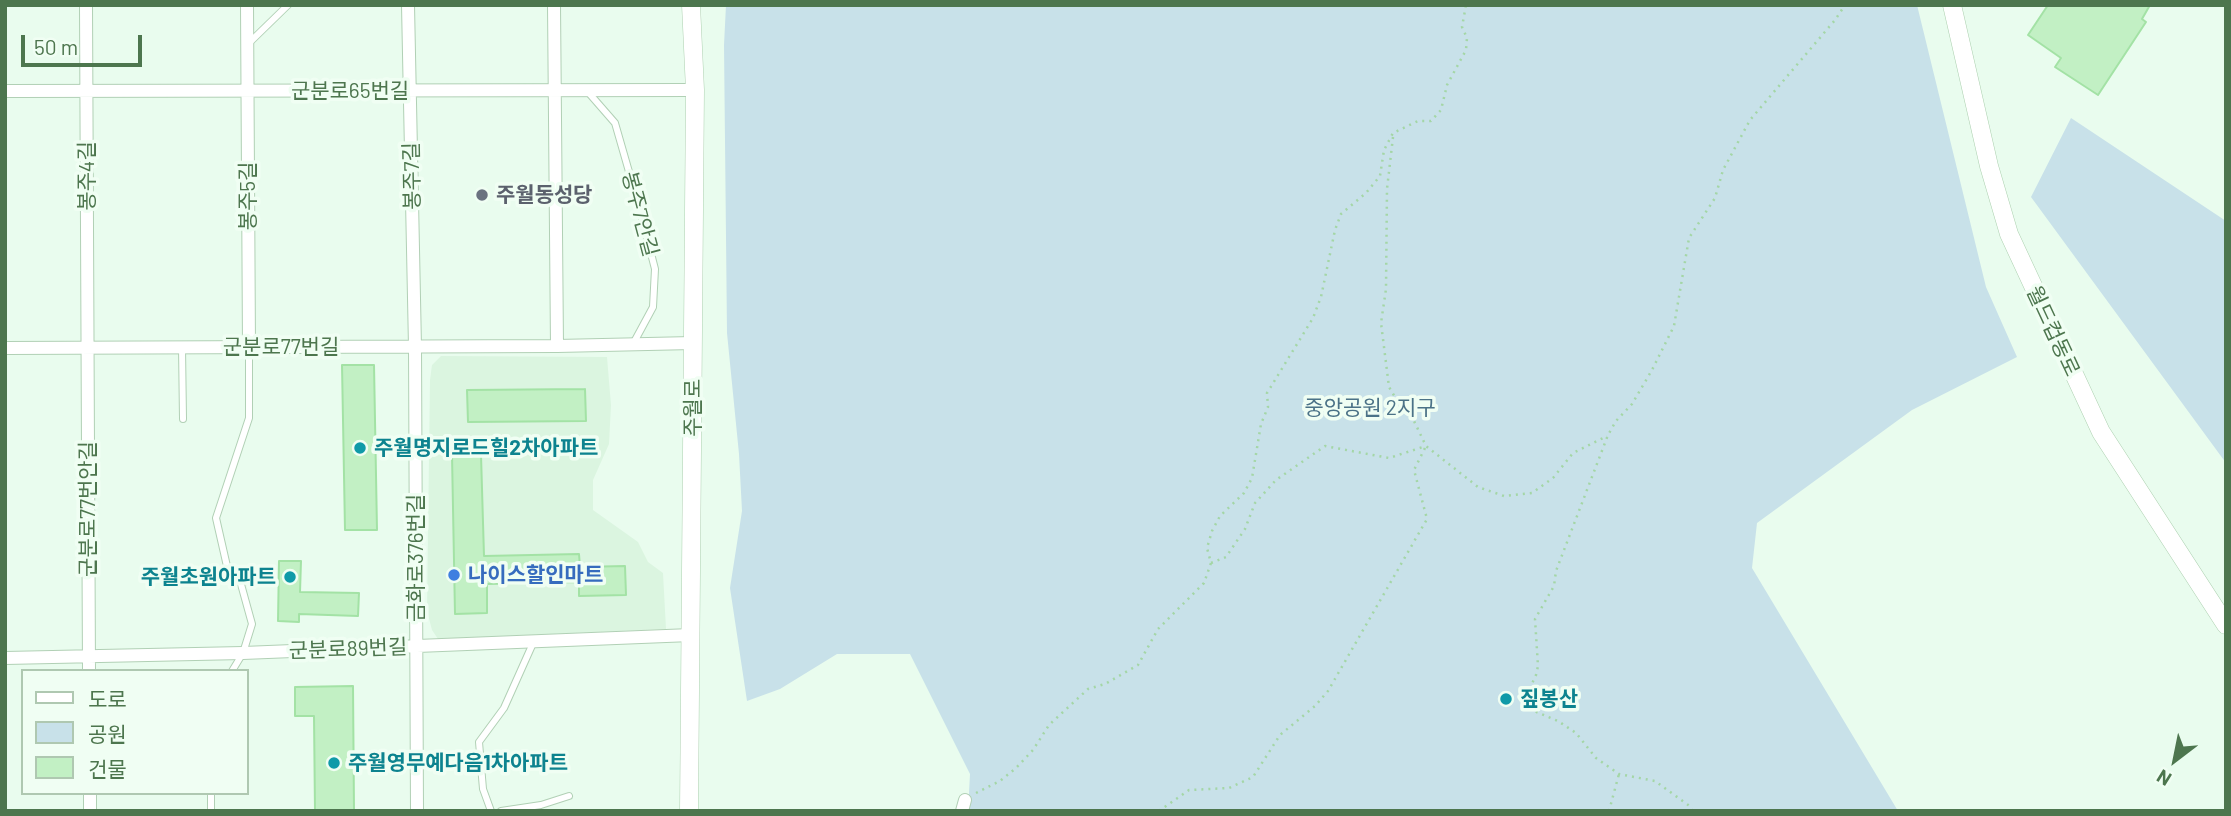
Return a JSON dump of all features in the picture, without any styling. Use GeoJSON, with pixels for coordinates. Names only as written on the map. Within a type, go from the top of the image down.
{"type":"FeatureCollection","features":[{"type":"Feature","properties":{"kind":"street","name":"봉주4길"},"geometry":{"type":"LineString","coordinates":[[86,5],[87,348]]}},
{"type":"Feature","properties":{"kind":"street","name":"봉주5길"},"geometry":{"type":"LineString","coordinates":[[247,5],[248,347]]}},
{"type":"Feature","properties":{"kind":"street","name":"봉주7길"},"geometry":{"type":"LineString","coordinates":[[408,5],[415,346]]}},
{"type":"Feature","properties":{"kind":"street"},"geometry":{"type":"LineString","coordinates":[[554,5],[557,346]]}},
{"type":"Feature","properties":{"kind":"street","name":"주월로"},"geometry":{"type":"LineString","coordinates":[[689,811],[695,90],[691,5]]}},
{"type":"Feature","properties":{"kind":"street","name":"월드컵동로"},"geometry":{"type":"LineString","coordinates":[[1952,5],[1989,166],[2009,234],[2101,432],[2226,625]]}},
{"type":"Feature","properties":{"kind":"street","name":"군분로65번길"},"geometry":{"type":"LineString","coordinates":[[5,91],[695,90]]}},
{"type":"Feature","properties":{"kind":"street","name":"군분로77번길"},"geometry":{"type":"LineString","coordinates":[[5,348],[693,343]]}},
{"type":"Feature","properties":{"kind":"street","name":"금화로376번길"},"geometry":{"type":"LineString","coordinates":[[415,346],[417,811]]}},
{"type":"Feature","properties":{"kind":"street","name":"군분로77번안길"},"geometry":{"type":"LineString","coordinates":[[87,348],[89,669]]}},
{"type":"Feature","properties":{"kind":"street","name":"군분로89번길"},"geometry":{"type":"LineString","coordinates":[[5,657],[243,653],[691,635]]}},
{"type":"Feature","properties":{"kind":"lane"},"geometry":{"type":"LineString","coordinates":[[247,45],[288,5]]}},
{"type":"Feature","properties":{"kind":"lane","name":"봉주7안길"},"geometry":{"type":"LineString","coordinates":[[587,91],[615,123],[655,269],[653,307],[633,344]]}},
{"type":"Feature","properties":{"kind":"lane"},"geometry":{"type":"LineString","coordinates":[[182,347],[183,419]]}},
{"type":"Feature","properties":{"kind":"lane"},"geometry":{"type":"LineString","coordinates":[[233,669],[243,653],[253,624],[239,577],[229,575],[216,518],[249,418],[248,347]]}},
{"type":"Feature","properties":{"kind":"lane"},"geometry":{"type":"LineString","coordinates":[[491,811],[482,789],[479,742],[504,708],[534,642]]}},
{"type":"Feature","properties":{"kind":"lane"},"geometry":{"type":"LineString","coordinates":[[501,811],[541,805],[569,796]]}},
{"type":"Feature","properties":{"kind":"path"},"geometry":{"type":"LineString","coordinates":[[963,806],[1016,768],[1033,750],[1049,725],[1088,689],[1105,684],[1138,664],[1158,629],[1204,583],[1211,563],[1207,548],[1212,531],[1220,516],[1244,492],[1252,478],[1261,424],[1268,407],[1267,393],[1313,318],[1321,297],[1341,214],[1366,193],[1380,176],[1384,150],[1393,133],[1418,121],[1431,121],[1441,110],[1447,85],[1466,50],[1462,27],[1466,5]]}},
{"type":"Feature","properties":{"kind":"path"},"geometry":{"type":"LineString","coordinates":[[1692,811],[1691,807],[1655,781],[1619,774],[1596,758],[1576,733],[1558,721],[1534,711],[1528,692],[1538,666],[1535,618],[1554,586],[1556,571],[1608,435],[1616,421],[1632,404],[1663,351],[1674,326],[1689,238],[1715,198],[1723,170],[1750,120],[1845,5]]}},
{"type":"Feature","properties":{"kind":"path"},"geometry":{"type":"LineString","coordinates":[[1393,133],[1387,189],[1386,276],[1381,323],[1389,387],[1414,421],[1426,446],[1478,487],[1504,496],[1532,493],[1553,478],[1573,453],[1608,435]]}},
{"type":"Feature","properties":{"kind":"path"},"geometry":{"type":"LineString","coordinates":[[1211,563],[1226,557],[1245,529],[1255,503],[1276,480],[1325,446],[1389,458],[1426,446]]}},
{"type":"Feature","properties":{"kind":"path"},"geometry":{"type":"LineString","coordinates":[[1159,811],[1189,790],[1229,789],[1253,777],[1280,736],[1328,691],[1427,519],[1414,470],[1426,446]]}},
{"type":"Feature","properties":{"kind":"path"},"geometry":{"type":"LineString","coordinates":[[1609,811],[1619,774]]}},
{"type":"Feature","properties":{"kind":"shaded area"},"geometry":{"type":"Polygon","coordinates":[[[441,356],[607,357],[611,405],[609,444],[593,480],[593,510],[638,542],[648,562],[663,573],[666,629],[438,639],[432,630],[427,611],[430,380],[432,365],[441,356]]]}},
{"type":"Feature","properties":{"kind":"green space","name":"중앙공원 2지구"},"geometry":{"type":"Polygon","coordinates":[[[726,5],[1917,5],[1986,287],[2017,357],[1912,410],[1757,523],[1752,568],[1898,811],[968,811],[970,774],[910,654],[837,654],[780,689],[747,701],[730,588],[742,511],[727,333],[724,45],[726,5]]]}},
{"type":"Feature","properties":{"kind":"green space"},"geometry":{"type":"Polygon","coordinates":[[[2071,118],[2226,221],[2226,463],[2031,197],[2071,118]]]}},
{"type":"Feature","properties":{"kind":"building"},"geometry":{"type":"Polygon","coordinates":[[[2048,5],[2150,5],[2142,19],[2146,22],[2098,95],[2055,67],[2061,58],[2028,35],[2048,5]]]}},
{"type":"Feature","properties":{"kind":"building","name":"주월명지로드힐2차아파트"},"geometry":{"type":"Polygon","coordinates":[[[342,365],[374,365],[377,530],[345,530],[342,365]]]}},
{"type":"Feature","properties":{"kind":"building"},"geometry":{"type":"Polygon","coordinates":[[[585,389],[586,421],[468,422],[467,390],[585,389]]]}},
{"type":"Feature","properties":{"kind":"building"},"geometry":{"type":"Polygon","coordinates":[[[452,455],[481,455],[484,556],[579,554],[580,567],[625,566],[626,595],[579,596],[579,582],[487,584],[487,613],[455,614],[452,455]]]}},
{"type":"Feature","properties":{"kind":"building","name":"주월초원아파트"},"geometry":{"type":"Polygon","coordinates":[[[279,561],[301,561],[300,592],[359,593],[358,616],[299,614],[299,622],[278,621],[279,561]]]}},
{"type":"Feature","properties":{"kind":"building","name":"주월영무예다음1차아파트"},"geometry":{"type":"Polygon","coordinates":[[[353,686],[354,811],[315,811],[314,716],[295,716],[295,687],[353,686]]]}},
{"type":"Feature","properties":{"kind":"place","name":"주월동성당"},"geometry":{"type":"Point","coordinates":[482,195]}},
{"type":"Feature","properties":{"kind":"place","name":"주월명지로드힐2차아파트"},"geometry":{"type":"Point","coordinates":[360,448]}},
{"type":"Feature","properties":{"kind":"place","name":"나이스할인마트"},"geometry":{"type":"Point","coordinates":[454,575]}},
{"type":"Feature","properties":{"kind":"place","name":"주월초원아파트"},"geometry":{"type":"Point","coordinates":[290,577]}},
{"type":"Feature","properties":{"kind":"place","name":"짚봉산"},"geometry":{"type":"Point","coordinates":[1506,699]}},
{"type":"Feature","properties":{"kind":"place","name":"주월영무예다음1차아파트"},"geometry":{"type":"Point","coordinates":[334,763]}}]}
